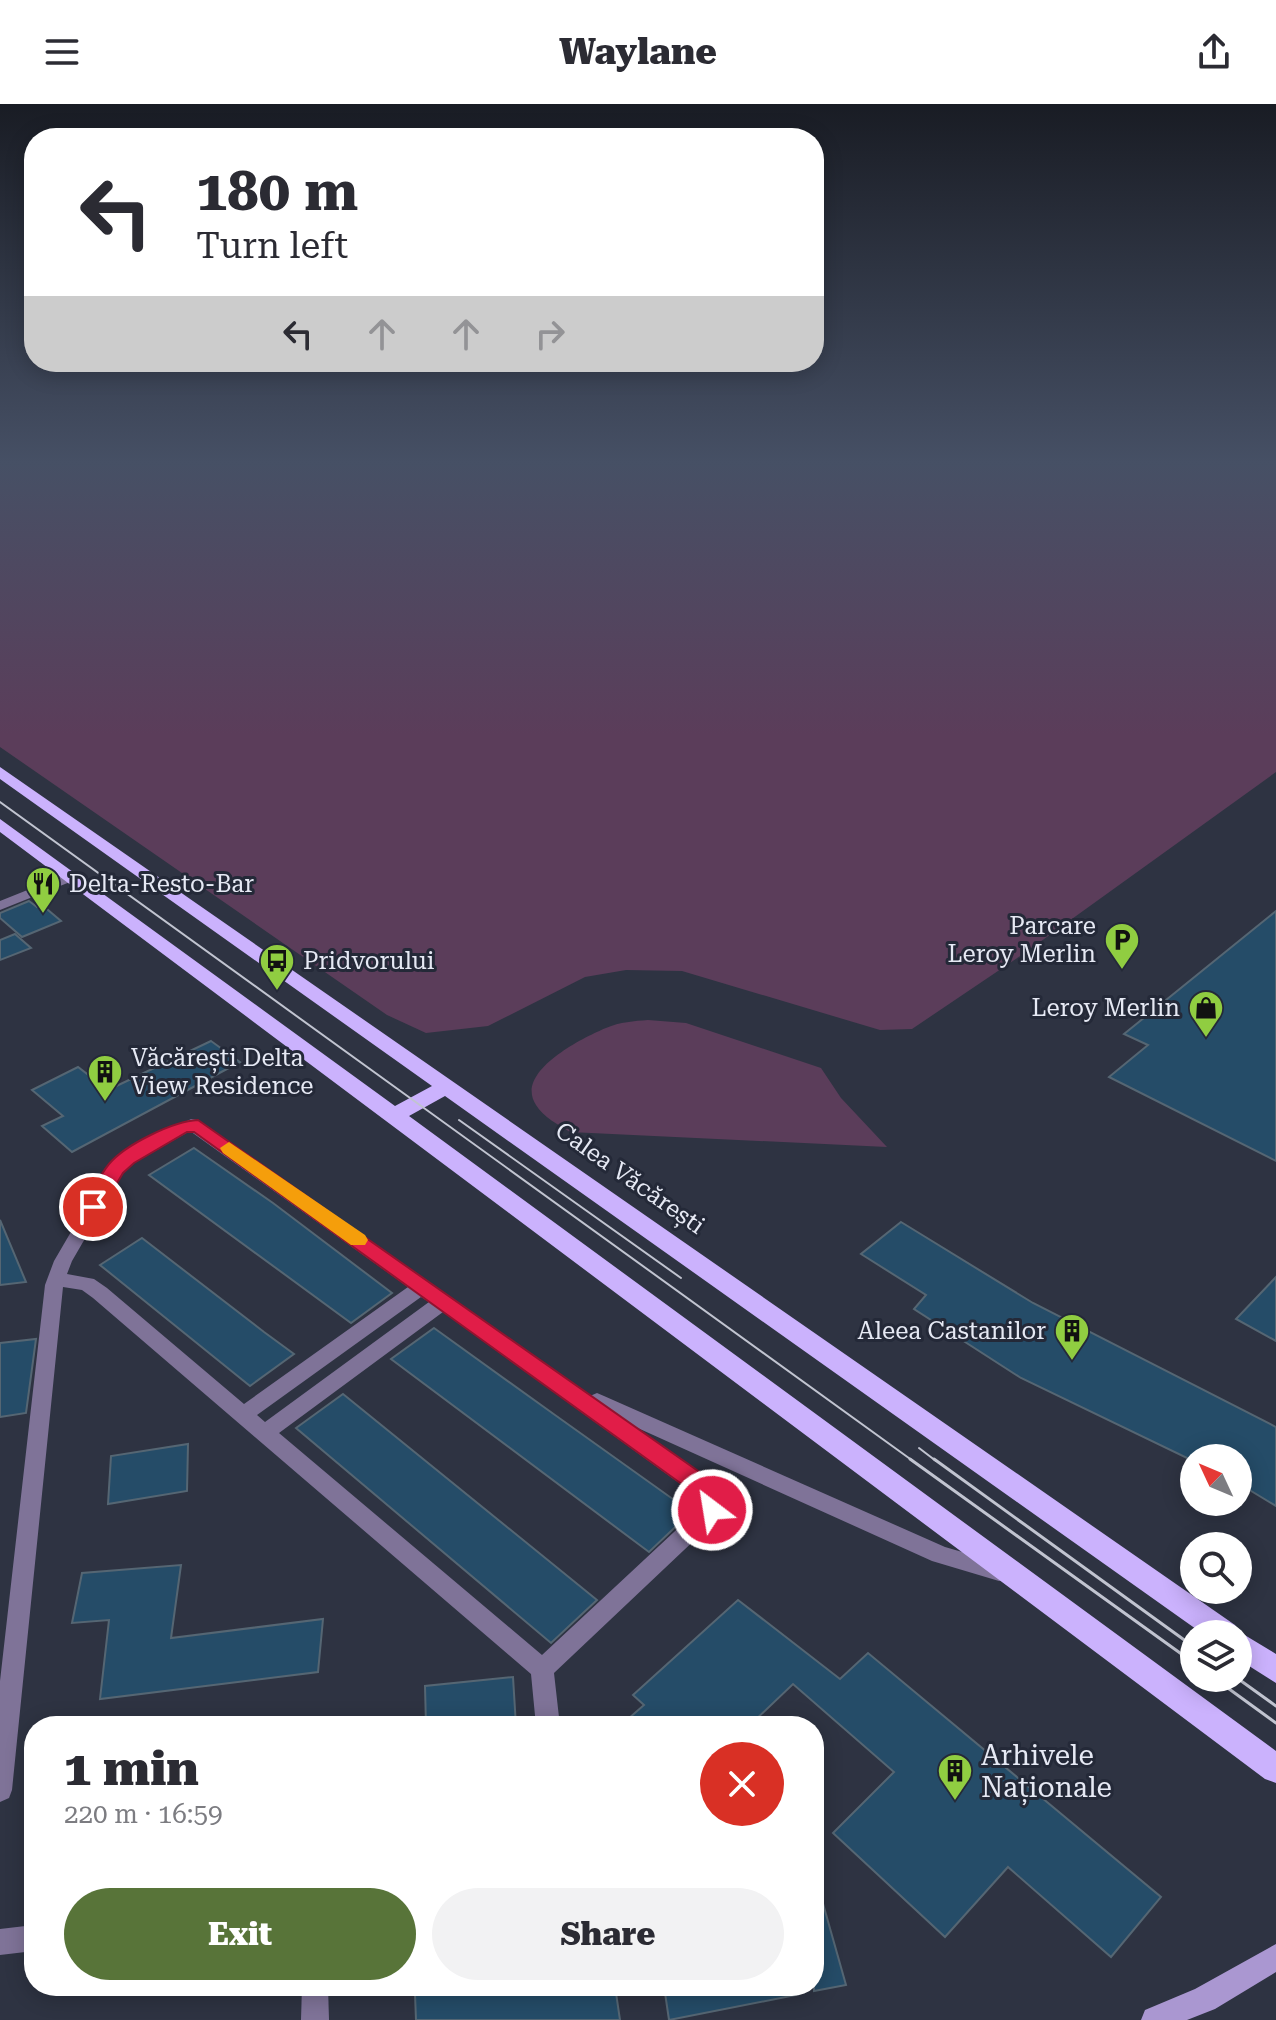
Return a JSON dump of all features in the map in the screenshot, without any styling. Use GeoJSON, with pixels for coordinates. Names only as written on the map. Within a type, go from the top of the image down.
{"type":"FeatureCollection","features":[{"type":"Feature","properties":{"kind":"main road","name":"Calea Văcărești"},"geometry":{"type":"LineString","coordinates":[[0,772],[1205,1620]]}},
{"type":"Feature","properties":{"kind":"main road"},"geometry":{"type":"LineString","coordinates":[[0,824],[391,1117],[1273,1767]]}},
{"type":"Feature","properties":{"kind":"main road"},"geometry":{"type":"LineString","coordinates":[[391,1117],[447,1086]]}},
{"type":"Feature","properties":{"kind":"main road"},"geometry":{"type":"LineString","coordinates":[[1252,1653],[1276,1670]]}},
{"type":"Feature","properties":{"kind":"street"},"geometry":{"type":"LineString","coordinates":[[0,906],[70,877]]}},
{"type":"Feature","properties":{"kind":"street"},"geometry":{"type":"LineString","coordinates":[[0,1790],[56,1279],[116,1169],[127,1159],[191,1124],[563,1386],[709,1491],[715,1500],[712,1510],[542,1669]]}},
{"type":"Feature","properties":{"kind":"street"},"geometry":{"type":"LineString","coordinates":[[56,1279],[87,1284],[100,1293],[542,1669],[547,1716]]}},
{"type":"Feature","properties":{"kind":"street"},"geometry":{"type":"LineString","coordinates":[[243,1415],[423,1286]]}},
{"type":"Feature","properties":{"kind":"street"},"geometry":{"type":"LineString","coordinates":[[264,1433],[444,1301]]}},
{"type":"Feature","properties":{"kind":"street"},"geometry":{"type":"LineString","coordinates":[[563,1386],[940,1555],[1017,1577]]}},
{"type":"Feature","properties":{"kind":"street"},"geometry":{"type":"LineString","coordinates":[[0,1942],[24,1939]]}},
{"type":"Feature","properties":{"kind":"street"},"geometry":{"type":"LineString","coordinates":[[1155,2020],[1205,1999],[1276,1957]]}},
{"type":"Feature","properties":{"kind":"street"},"geometry":{"type":"LineString","coordinates":[[315,1996],[315,2020]]}},
{"type":"Feature","properties":{"kind":"shaded area"},"geometry":{"type":"Polygon","coordinates":[[[0,555],[1276,555],[1276,772],[1026,952],[912,1029],[880,1030],[682,971],[626,970],[585,977],[488,1026],[426,1033],[387,1015],[0,747],[0,555]]]}},
{"type":"Feature","properties":{"kind":"shaded area"},"geometry":{"type":"Polygon","coordinates":[[[648,1020],[686,1023],[821,1068],[841,1098],[887,1147],[570,1132],[539,1109],[532,1093],[534,1080],[554,1058],[606,1028],[648,1020]]]}},
{"type":"Feature","properties":{"kind":"building"},"geometry":{"type":"Polygon","coordinates":[[[29,901],[37,907],[42,905],[61,921],[22,937],[0,918],[0,913],[29,901]]]}},
{"type":"Feature","properties":{"kind":"building","name":"Leroy Merlin"},"geometry":{"type":"Polygon","coordinates":[[[1276,911],[1276,1161],[1109,1077],[1148,1045],[1124,1034],[1276,911]]]}},
{"type":"Feature","properties":{"kind":"building"},"geometry":{"type":"Polygon","coordinates":[[[15,934],[31,948],[0,960],[0,940],[15,934]]]}},
{"type":"Feature","properties":{"kind":"building","name":"Văcărești Delta View Residence"},"geometry":{"type":"Polygon","coordinates":[[[211,1041],[240,1062],[72,1152],[42,1126],[63,1116],[32,1090],[78,1067],[108,1090],[211,1041]]]}},
{"type":"Feature","properties":{"kind":"building"},"geometry":{"type":"Polygon","coordinates":[[[194,1148],[392,1293],[351,1323],[149,1175],[194,1148]]]}},
{"type":"Feature","properties":{"kind":"building"},"geometry":{"type":"Polygon","coordinates":[[[0,1220],[26,1282],[0,1285],[0,1220]]]}},
{"type":"Feature","properties":{"kind":"building","name":"Aleea Castanilor"},"geometry":{"type":"Polygon","coordinates":[[[901,1222],[1033,1303],[1276,1427],[1276,1506],[1252,1491],[1252,1444],[1180,1444],[1180,1455],[1021,1378],[914,1309],[926,1295],[861,1254],[901,1222]]]}},
{"type":"Feature","properties":{"kind":"building"},"geometry":{"type":"Polygon","coordinates":[[[142,1238],[294,1354],[250,1386],[100,1265],[142,1238]]]}},
{"type":"Feature","properties":{"kind":"building"},"geometry":{"type":"Polygon","coordinates":[[[1276,1277],[1276,1341],[1236,1319],[1276,1277]]]}},
{"type":"Feature","properties":{"kind":"building"},"geometry":{"type":"Polygon","coordinates":[[[434,1328],[691,1512],[649,1552],[391,1359],[434,1328]]]}},
{"type":"Feature","properties":{"kind":"building"},"geometry":{"type":"Polygon","coordinates":[[[36,1339],[26,1413],[0,1417],[0,1343],[36,1339]]]}},
{"type":"Feature","properties":{"kind":"building"},"geometry":{"type":"Polygon","coordinates":[[[343,1394],[597,1600],[551,1643],[296,1428],[343,1394]]]}},
{"type":"Feature","properties":{"kind":"building"},"geometry":{"type":"Polygon","coordinates":[[[188,1444],[187,1491],[108,1504],[111,1456],[188,1444]]]}},
{"type":"Feature","properties":{"kind":"building"},"geometry":{"type":"Polygon","coordinates":[[[181,1565],[171,1638],[323,1619],[318,1672],[100,1699],[109,1620],[72,1623],[82,1573],[181,1565]]]}},
{"type":"Feature","properties":{"kind":"building","name":"Arhivele Naționale"},"geometry":{"type":"Polygon","coordinates":[[[738,1600],[840,1679],[868,1653],[1161,1897],[1111,1957],[1008,1867],[945,1937],[833,1833],[894,1772],[793,1684],[759,1716],[631,1716],[644,1705],[633,1695],[738,1600]]]}},
{"type":"Feature","properties":{"kind":"building"},"geometry":{"type":"Polygon","coordinates":[[[513,1677],[515,1716],[426,1716],[425,1686],[513,1677]]]}},
{"type":"Feature","properties":{"kind":"building"},"geometry":{"type":"Polygon","coordinates":[[[824,1907],[846,1985],[824,1989],[824,1907]]]}},
{"type":"Feature","properties":{"kind":"building"},"geometry":{"type":"Polygon","coordinates":[[[415,1996],[616,1996],[620,2020],[416,2020],[415,1996]]]}},
{"type":"Feature","properties":{"kind":"building"},"geometry":{"type":"Polygon","coordinates":[[[665,1996],[791,1996],[669,2020],[665,1996]]]}},
{"type":"Feature","properties":{"kind":"tram line"},"geometry":{"type":"LineString","coordinates":[[0,802],[913,1461]]}},
{"type":"Feature","properties":{"kind":"tram line"},"geometry":{"type":"LineString","coordinates":[[459,1120],[681,1278]]}},
{"type":"Feature","properties":{"kind":"tram line"},"geometry":{"type":"LineString","coordinates":[[919,1448],[936,1461]]}},
{"type":"Feature","properties":{"kind":"tram line"},"geometry":{"type":"LineString","coordinates":[[910,1459],[1180,1653]]}},
{"type":"Feature","properties":{"kind":"tram line"},"geometry":{"type":"LineString","coordinates":[[934,1459],[1180,1637]]}},
{"type":"Feature","properties":{"kind":"tram line"},"geometry":{"type":"LineString","coordinates":[[1252,1689],[1276,1706]]}},
{"type":"Feature","properties":{"kind":"tram line"},"geometry":{"type":"LineString","coordinates":[[1233,1692],[1276,1723]]}},
{"type":"Feature","properties":{"kind":"slow traffic"},"geometry":{"type":"LineString","coordinates":[[229,1148],[358,1240]]}},
{"type":"Feature","properties":{"kind":"place","name":"Delta-Resto-Bar"},"geometry":{"type":"Point","coordinates":[43,915]}},
{"type":"Feature","properties":{"kind":"place","name":"Parcare Leroy Merlin"},"geometry":{"type":"Point","coordinates":[1122,971]}},
{"type":"Feature","properties":{"kind":"place","name":"Pridvorului"},"geometry":{"type":"Point","coordinates":[277,992]}},
{"type":"Feature","properties":{"kind":"place","name":"Leroy Merlin"},"geometry":{"type":"Point","coordinates":[1206,1039]}},
{"type":"Feature","properties":{"kind":"place","name":"Văcărești Delta View Residence"},"geometry":{"type":"Point","coordinates":[105,1103]}},
{"type":"Feature","properties":{"kind":"place","name":"Aleea Castanilor"},"geometry":{"type":"Point","coordinates":[1072,1362]}},
{"type":"Feature","properties":{"kind":"place","name":"Arhivele Naționale"},"geometry":{"type":"Point","coordinates":[955,1802]}},
{"type":"Feature","properties":{"kind":"route"},"geometry":{"type":"LineString","coordinates":[[93,1207],[108,1180],[127,1159],[183,1126],[198,1126],[709,1491],[715,1500],[712,1510]]}}]}
